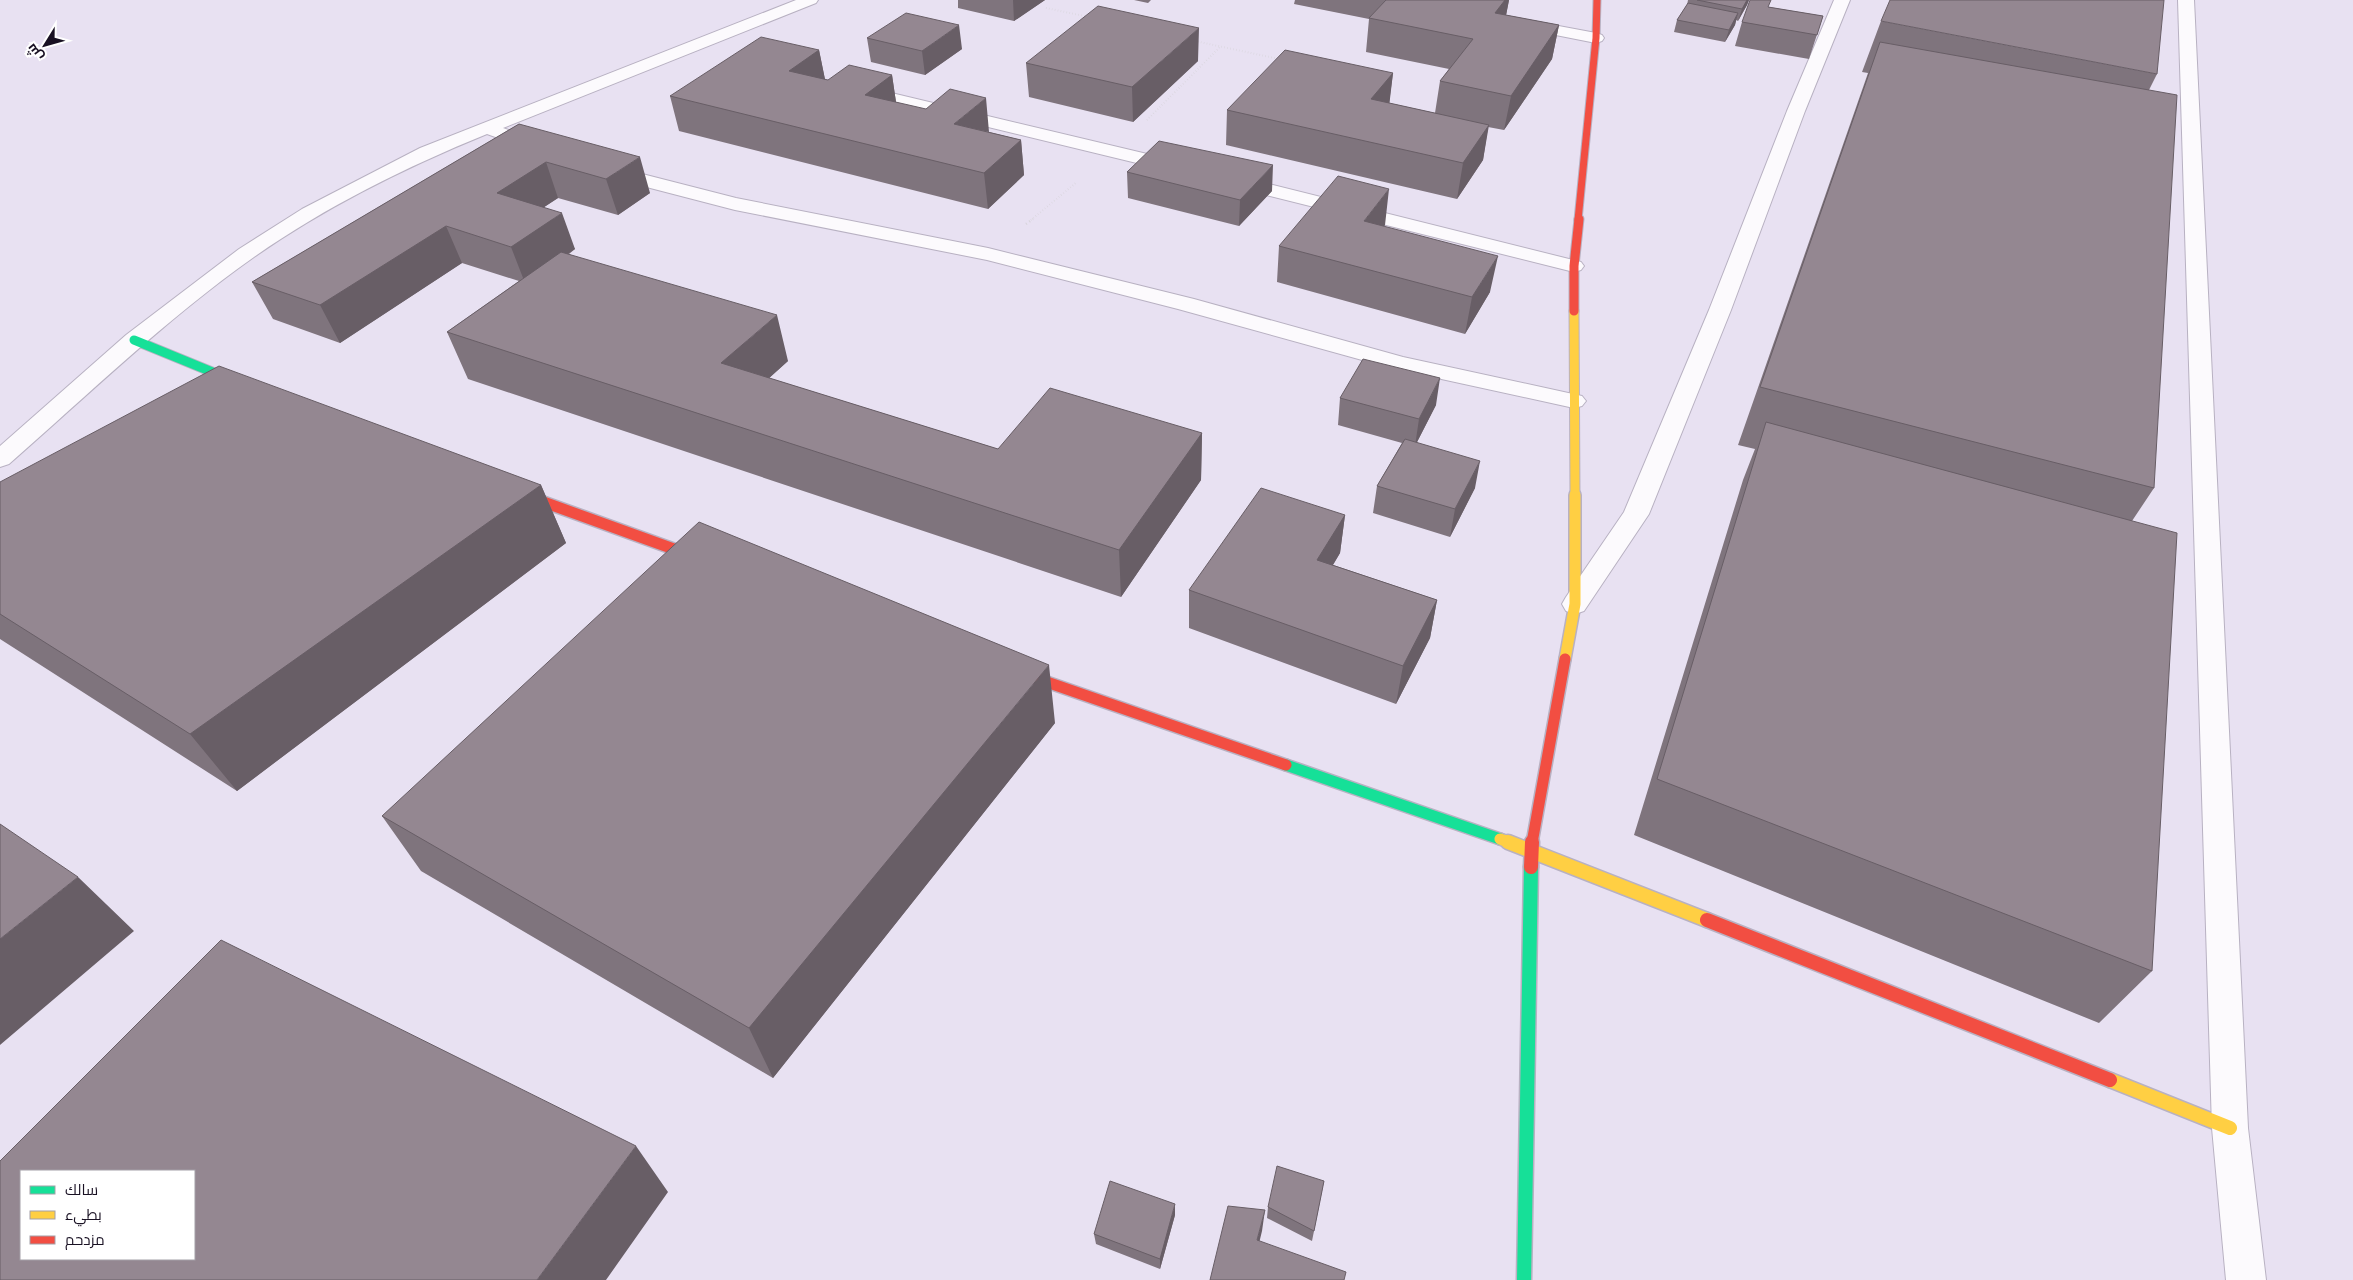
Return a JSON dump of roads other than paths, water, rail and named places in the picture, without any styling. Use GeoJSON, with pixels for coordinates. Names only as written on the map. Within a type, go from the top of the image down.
{"type":"FeatureCollection","features":[{"type":"Feature","properties":{"kind":"street"},"geometry":{"type":"LineString","coordinates":[[0,459],[134,340],[246,253],[309,213],[427,152],[810,0]]}},
{"type":"Feature","properties":{"kind":"street"},"geometry":{"type":"LineString","coordinates":[[1524,1280],[1531,850],[1575,604],[1574,266],[1596,38],[1597,0]]}},
{"type":"Feature","properties":{"kind":"street"},"geometry":{"type":"LineString","coordinates":[[1575,604],[1636,514],[1720,310],[1796,111],[1842,0]]}},
{"type":"Feature","properties":{"kind":"street"},"geometry":{"type":"LineString","coordinates":[[2186,0],[2230,1128],[2246,1280]]}},
{"type":"Feature","properties":{"kind":"street"},"geometry":{"type":"LineString","coordinates":[[1508,22],[1596,38]]}},
{"type":"Feature","properties":{"kind":"street"},"geometry":{"type":"LineString","coordinates":[[697,46],[725,54]]}},
{"type":"Feature","properties":{"kind":"street"},"geometry":{"type":"LineString","coordinates":[[837,84],[1198,172]]}},
{"type":"Feature","properties":{"kind":"street"},"geometry":{"type":"LineString","coordinates":[[489,129],[554,152]]}},
{"type":"Feature","properties":{"kind":"street"},"geometry":{"type":"LineString","coordinates":[[590,165],[735,204],[988,254],[1186,304],[1399,363],[1574,401]]}},
{"type":"Feature","properties":{"kind":"street"},"geometry":{"type":"LineString","coordinates":[[1217,177],[1574,266]]}},
{"type":"Feature","properties":{"kind":"street"},"geometry":{"type":"LineString","coordinates":[[134,340],[253,389]]}},
{"type":"Feature","properties":{"kind":"street"},"geometry":{"type":"LineString","coordinates":[[501,487],[714,564]]}},
{"type":"Feature","properties":{"kind":"street"},"geometry":{"type":"LineString","coordinates":[[1003,666],[1531,850],[2230,1128]]}}]}
